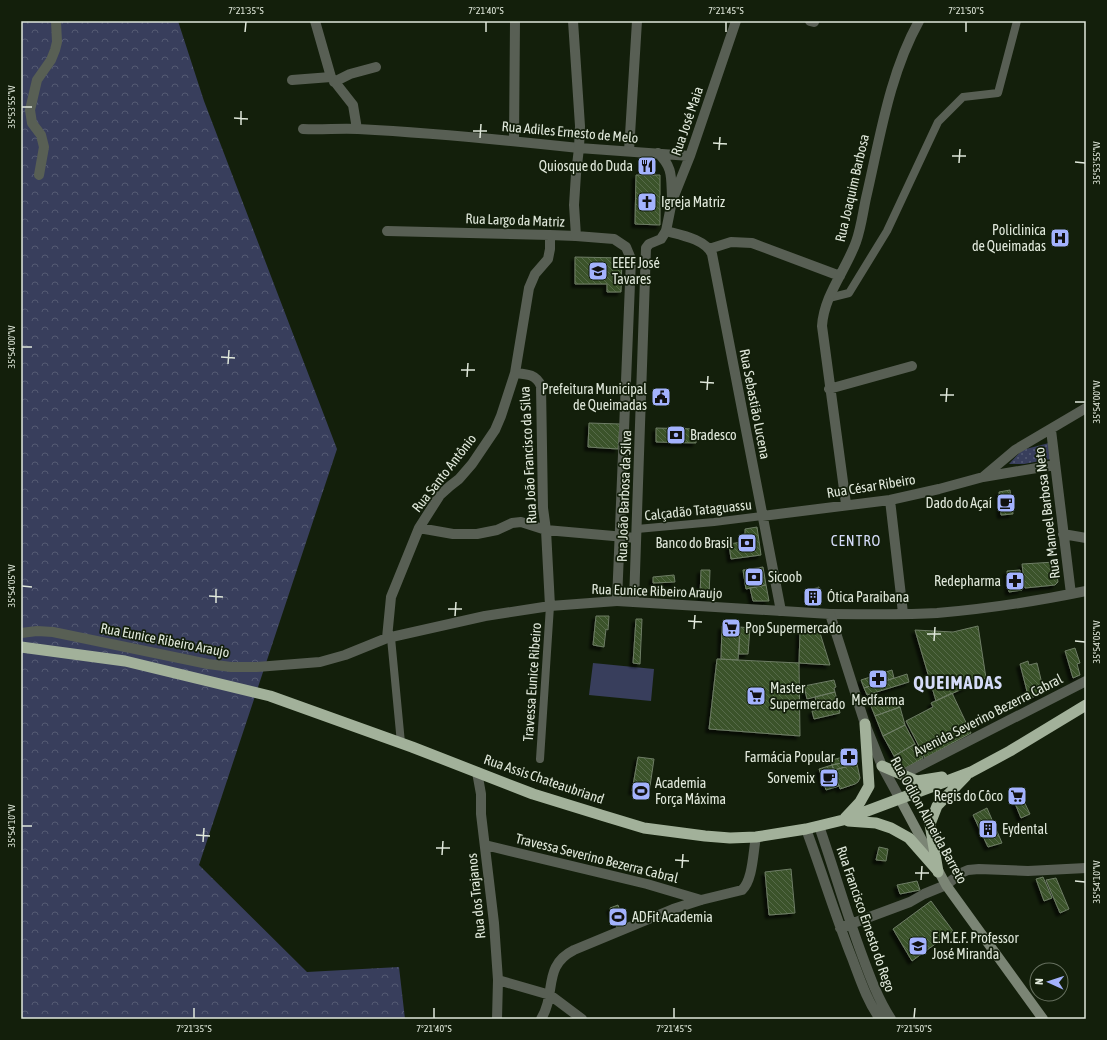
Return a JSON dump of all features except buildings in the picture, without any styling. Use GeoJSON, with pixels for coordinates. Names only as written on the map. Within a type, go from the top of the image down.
{"type":"FeatureCollection","features":[{"type":"Feature","properties":{"kind":"highway","name":"Rua Assis Chateaubriand"},"geometry":{"type":"LineString","coordinates":[[21,648],[125,661],[270,696],[401,743],[533,794],[644,828],[705,836],[730,838],[756,837],[819,826],[843,820],[970,772]]}},
{"type":"Feature","properties":{"kind":"highway"},"geometry":{"type":"LineString","coordinates":[[882,766],[917,781],[970,772],[1010,751],[1086,705]]}},
{"type":"Feature","properties":{"kind":"highway"},"geometry":{"type":"LineString","coordinates":[[843,820],[860,802],[869,786],[865,724]]}},
{"type":"Feature","properties":{"kind":"highway"},"geometry":{"type":"LineString","coordinates":[[938,872],[930,824],[937,806],[970,772]]}},
{"type":"Feature","properties":{"kind":"highway"},"geometry":{"type":"LineString","coordinates":[[843,820],[876,823],[891,828],[910,838],[938,872]]}},
{"type":"Feature","properties":{"kind":"main road","name":"Rua Odilon Almeida Barreto"},"geometry":{"type":"LineString","coordinates":[[900,799],[946,885],[1043,1019]]}},
{"type":"Feature","properties":{"kind":"street"},"geometry":{"type":"LineString","coordinates":[[38,175],[44,147],[41,135],[32,123],[30,110],[37,80],[51,60],[55,50],[57,42],[56,21]]}},
{"type":"Feature","properties":{"kind":"street"},"geometry":{"type":"LineString","coordinates":[[316,21],[333,80],[353,105],[356,129]]}},
{"type":"Feature","properties":{"kind":"street"},"geometry":{"type":"LineString","coordinates":[[514,140],[515,21]]}},
{"type":"Feature","properties":{"kind":"street"},"geometry":{"type":"LineString","coordinates":[[573,21],[578,87],[579,148],[574,205],[576,236]]}},
{"type":"Feature","properties":{"kind":"street"},"geometry":{"type":"LineString","coordinates":[[629,152],[637,21]]}},
{"type":"Feature","properties":{"kind":"street","name":"Rua José Maia"},"geometry":{"type":"LineString","coordinates":[[666,231],[672,201],[690,156],[736,21]]}},
{"type":"Feature","properties":{"kind":"street","name":"Rua Joaquim Barbosa"},"geometry":{"type":"LineString","coordinates":[[846,504],[829,389],[822,317],[829,298],[856,242],[881,130],[894,81],[901,58],[918,21]]}},
{"type":"Feature","properties":{"kind":"street"},"geometry":{"type":"LineString","coordinates":[[829,298],[849,294],[887,231],[938,122],[963,97],[998,93],[1017,21]]}},
{"type":"Feature","properties":{"kind":"street"},"geometry":{"type":"LineString","coordinates":[[292,80],[333,80],[376,67]]}},
{"type":"Feature","properties":{"kind":"street","name":"Rua Adiles Ernesto de Melo"},"geometry":{"type":"LineString","coordinates":[[304,129],[356,129],[514,140],[579,148],[690,156]]}},
{"type":"Feature","properties":{"kind":"street"},"geometry":{"type":"LineString","coordinates":[[658,153],[666,161],[670,168],[672,201]]}},
{"type":"Feature","properties":{"kind":"street","name":"Rua Largo da Matriz"},"geometry":{"type":"LineString","coordinates":[[387,231],[550,234],[614,239],[626,247],[631,259]]}},
{"type":"Feature","properties":{"kind":"street"},"geometry":{"type":"LineString","coordinates":[[666,231],[699,242],[709,249],[731,242],[752,243],[840,276]]}},
{"type":"Feature","properties":{"kind":"street","name":"Rua João Barbosa da Silva"},"geometry":{"type":"LineString","coordinates":[[634,602],[646,248],[649,244],[660,239],[666,231]]}},
{"type":"Feature","properties":{"kind":"street","name":"Rua Santo Antônio"},"geometry":{"type":"LineString","coordinates":[[389,638],[391,597],[419,528],[440,495],[462,476],[495,430],[503,411],[514,373],[529,288],[535,274],[548,259],[550,234]]}},
{"type":"Feature","properties":{"kind":"street","name":"Rua Sebastião Lucena"},"geometry":{"type":"LineString","coordinates":[[709,249],[712,254],[781,611]]}},
{"type":"Feature","properties":{"kind":"street","name":"Rua João Barbosa da Silva"},"geometry":{"type":"LineString","coordinates":[[617,601],[631,259]]}},
{"type":"Feature","properties":{"kind":"street"},"geometry":{"type":"LineString","coordinates":[[829,389],[912,366]]}},
{"type":"Feature","properties":{"kind":"street","name":"Rua João Francisco da Silva"},"geometry":{"type":"LineString","coordinates":[[514,373],[531,375],[535,377],[541,386],[543,508],[546,530],[550,606]]}},
{"type":"Feature","properties":{"kind":"street","name":"Rua César Ribeiro"},"geometry":{"type":"LineString","coordinates":[[983,477],[1015,450],[1086,408]]}},
{"type":"Feature","properties":{"kind":"street","name":"Rua Manoel Barbosa Neto"},"geometry":{"type":"LineString","coordinates":[[1051,430],[1071,594]]}},
{"type":"Feature","properties":{"kind":"street","name":"Rua César Ribeiro"},"geometry":{"type":"LineString","coordinates":[[762,516],[846,504],[890,500],[983,477],[1055,465]]}},
{"type":"Feature","properties":{"kind":"street"},"geometry":{"type":"LineString","coordinates":[[890,500],[903,613]]}},
{"type":"Feature","properties":{"kind":"street","name":"Calçadão Tataguassu"},"geometry":{"type":"LineString","coordinates":[[636,533],[762,516]]}},
{"type":"Feature","properties":{"kind":"street"},"geometry":{"type":"LineString","coordinates":[[419,528],[453,534],[477,534],[497,530],[512,523],[521,522],[546,530],[620,537],[636,533]]}},
{"type":"Feature","properties":{"kind":"street"},"geometry":{"type":"LineString","coordinates":[[1063,534],[1086,538]]}},
{"type":"Feature","properties":{"kind":"street","name":"Rua Eunice Ribeiro Araujo"},"geometry":{"type":"LineString","coordinates":[[21,633],[37,631],[53,632],[208,664],[231,667],[257,667],[320,662],[344,655],[389,638],[485,616],[550,606],[617,601],[830,614],[936,613],[998,607],[1086,591]]}},
{"type":"Feature","properties":{"kind":"street","name":"Travessa Eunice Ribeiro"},"geometry":{"type":"LineString","coordinates":[[540,759],[550,606]]}},
{"type":"Feature","properties":{"kind":"street","name":"Rua Odilon Almeida Barreto"},"geometry":{"type":"LineString","coordinates":[[830,614],[865,724],[882,766],[900,799]]}},
{"type":"Feature","properties":{"kind":"street"},"geometry":{"type":"LineString","coordinates":[[389,638],[401,743]]}},
{"type":"Feature","properties":{"kind":"street","name":"Avenida Severino Bezerra Cabral"},"geometry":{"type":"LineString","coordinates":[[902,775],[1086,680]]}},
{"type":"Feature","properties":{"kind":"street","name":"Rua dos Trajanos"},"geometry":{"type":"LineString","coordinates":[[477,772],[481,794],[481,814],[493,916],[498,980],[497,1019]]}},
{"type":"Feature","properties":{"kind":"street","name":"Rua Francisco Ernesto do Rego"},"geometry":{"type":"LineString","coordinates":[[819,826],[851,924],[874,988],[883,1007],[891,1019]]}},
{"type":"Feature","properties":{"kind":"street","name":"Rua Francisco Ernesto do Rego"},"geometry":{"type":"LineString","coordinates":[[806,829],[840,928],[864,989],[880,1019]]}},
{"type":"Feature","properties":{"kind":"street"},"geometry":{"type":"LineString","coordinates":[[541,1019],[550,995],[555,965],[560,959],[566,954],[661,914],[701,900],[742,890],[746,887],[750,877],[756,837]]}},
{"type":"Feature","properties":{"kind":"street","name":"Travessa Severino Bezerra Cabral"},"geometry":{"type":"LineString","coordinates":[[485,845],[654,886],[701,900]]}},
{"type":"Feature","properties":{"kind":"street"},"geometry":{"type":"LineString","coordinates":[[840,928],[897,907],[946,885],[961,873],[968,870],[1028,871],[1086,868]]}},
{"type":"Feature","properties":{"kind":"street"},"geometry":{"type":"LineString","coordinates":[[498,980],[550,995],[582,1019]]}},
{"type":"Feature","properties":{"kind":"green space"},"geometry":{"type":"Polygon","coordinates":[[[21,21],[178,21],[204,101],[337,449],[199,865],[307,972],[399,967],[405,1019],[21,1019],[21,21]]]}},
{"type":"Feature","properties":{"kind":"green space"},"geometry":{"type":"Polygon","coordinates":[[[1049,443],[1051,459],[1024,464],[1009,464],[1022,450],[1049,443]]]}},
{"type":"Feature","properties":{"kind":"green space"},"geometry":{"type":"Polygon","coordinates":[[[593,663],[654,669],[651,701],[589,695],[593,663]]]}},
{"type":"Feature","properties":{"kind":"place","name":"Quiosque do Duda"},"geometry":{"type":"Point","coordinates":[647,166]}},
{"type":"Feature","properties":{"kind":"place","name":"Igreja Matriz"},"geometry":{"type":"Point","coordinates":[647,202]}},
{"type":"Feature","properties":{"kind":"place","name":"Policlinica de Queimadas"},"geometry":{"type":"Point","coordinates":[1060,238]}},
{"type":"Feature","properties":{"kind":"place","name":"EEEF José Tavares"},"geometry":{"type":"Point","coordinates":[598,271]}},
{"type":"Feature","properties":{"kind":"place","name":"Prefeitura Municipal de Queimadas"},"geometry":{"type":"Point","coordinates":[661,397]}},
{"type":"Feature","properties":{"kind":"place","name":"Bradesco"},"geometry":{"type":"Point","coordinates":[676,435]}},
{"type":"Feature","properties":{"kind":"place","name":"Dado do Açaí"},"geometry":{"type":"Point","coordinates":[1006,503]}},
{"type":"Feature","properties":{"kind":"place","name":"Banco do Brasil"},"geometry":{"type":"Point","coordinates":[747,543]}},
{"type":"Feature","properties":{"kind":"place","name":"Sicoob"},"geometry":{"type":"Point","coordinates":[754,577]}},
{"type":"Feature","properties":{"kind":"place","name":"Redepharma"},"geometry":{"type":"Point","coordinates":[1015,581]}},
{"type":"Feature","properties":{"kind":"place","name":"Ótica Paraibana"},"geometry":{"type":"Point","coordinates":[813,597]}},
{"type":"Feature","properties":{"kind":"place","name":"Pop Supermercado"},"geometry":{"type":"Point","coordinates":[731,628]}},
{"type":"Feature","properties":{"kind":"place","name":"Medfarma"},"geometry":{"type":"Point","coordinates":[878,679]}},
{"type":"Feature","properties":{"kind":"place","name":"Master Supermercado"},"geometry":{"type":"Point","coordinates":[756,696]}},
{"type":"Feature","properties":{"kind":"place","name":"Farmácia Popular"},"geometry":{"type":"Point","coordinates":[849,757]}},
{"type":"Feature","properties":{"kind":"place","name":"Sorvemix"},"geometry":{"type":"Point","coordinates":[829,778]}},
{"type":"Feature","properties":{"kind":"place","name":"Academia Força Máxima"},"geometry":{"type":"Point","coordinates":[641,791]}},
{"type":"Feature","properties":{"kind":"place","name":"Regis do Côco"},"geometry":{"type":"Point","coordinates":[1017,796]}},
{"type":"Feature","properties":{"kind":"place","name":"Eydental"},"geometry":{"type":"Point","coordinates":[988,829]}},
{"type":"Feature","properties":{"kind":"place","name":"ADFit Academia"},"geometry":{"type":"Point","coordinates":[618,917]}},
{"type":"Feature","properties":{"kind":"place","name":"E.M.E.F. Professor José Miranda"},"geometry":{"type":"Point","coordinates":[918,946]}},
{"type":"Feature","properties":{"kind":"district","name":"CENTRO"},"geometry":{"type":"Point","coordinates":[856,541]}},
{"type":"Feature","properties":{"kind":"district","name":"QUEIMADAS"},"geometry":{"type":"Point","coordinates":[958,683]}}]}
